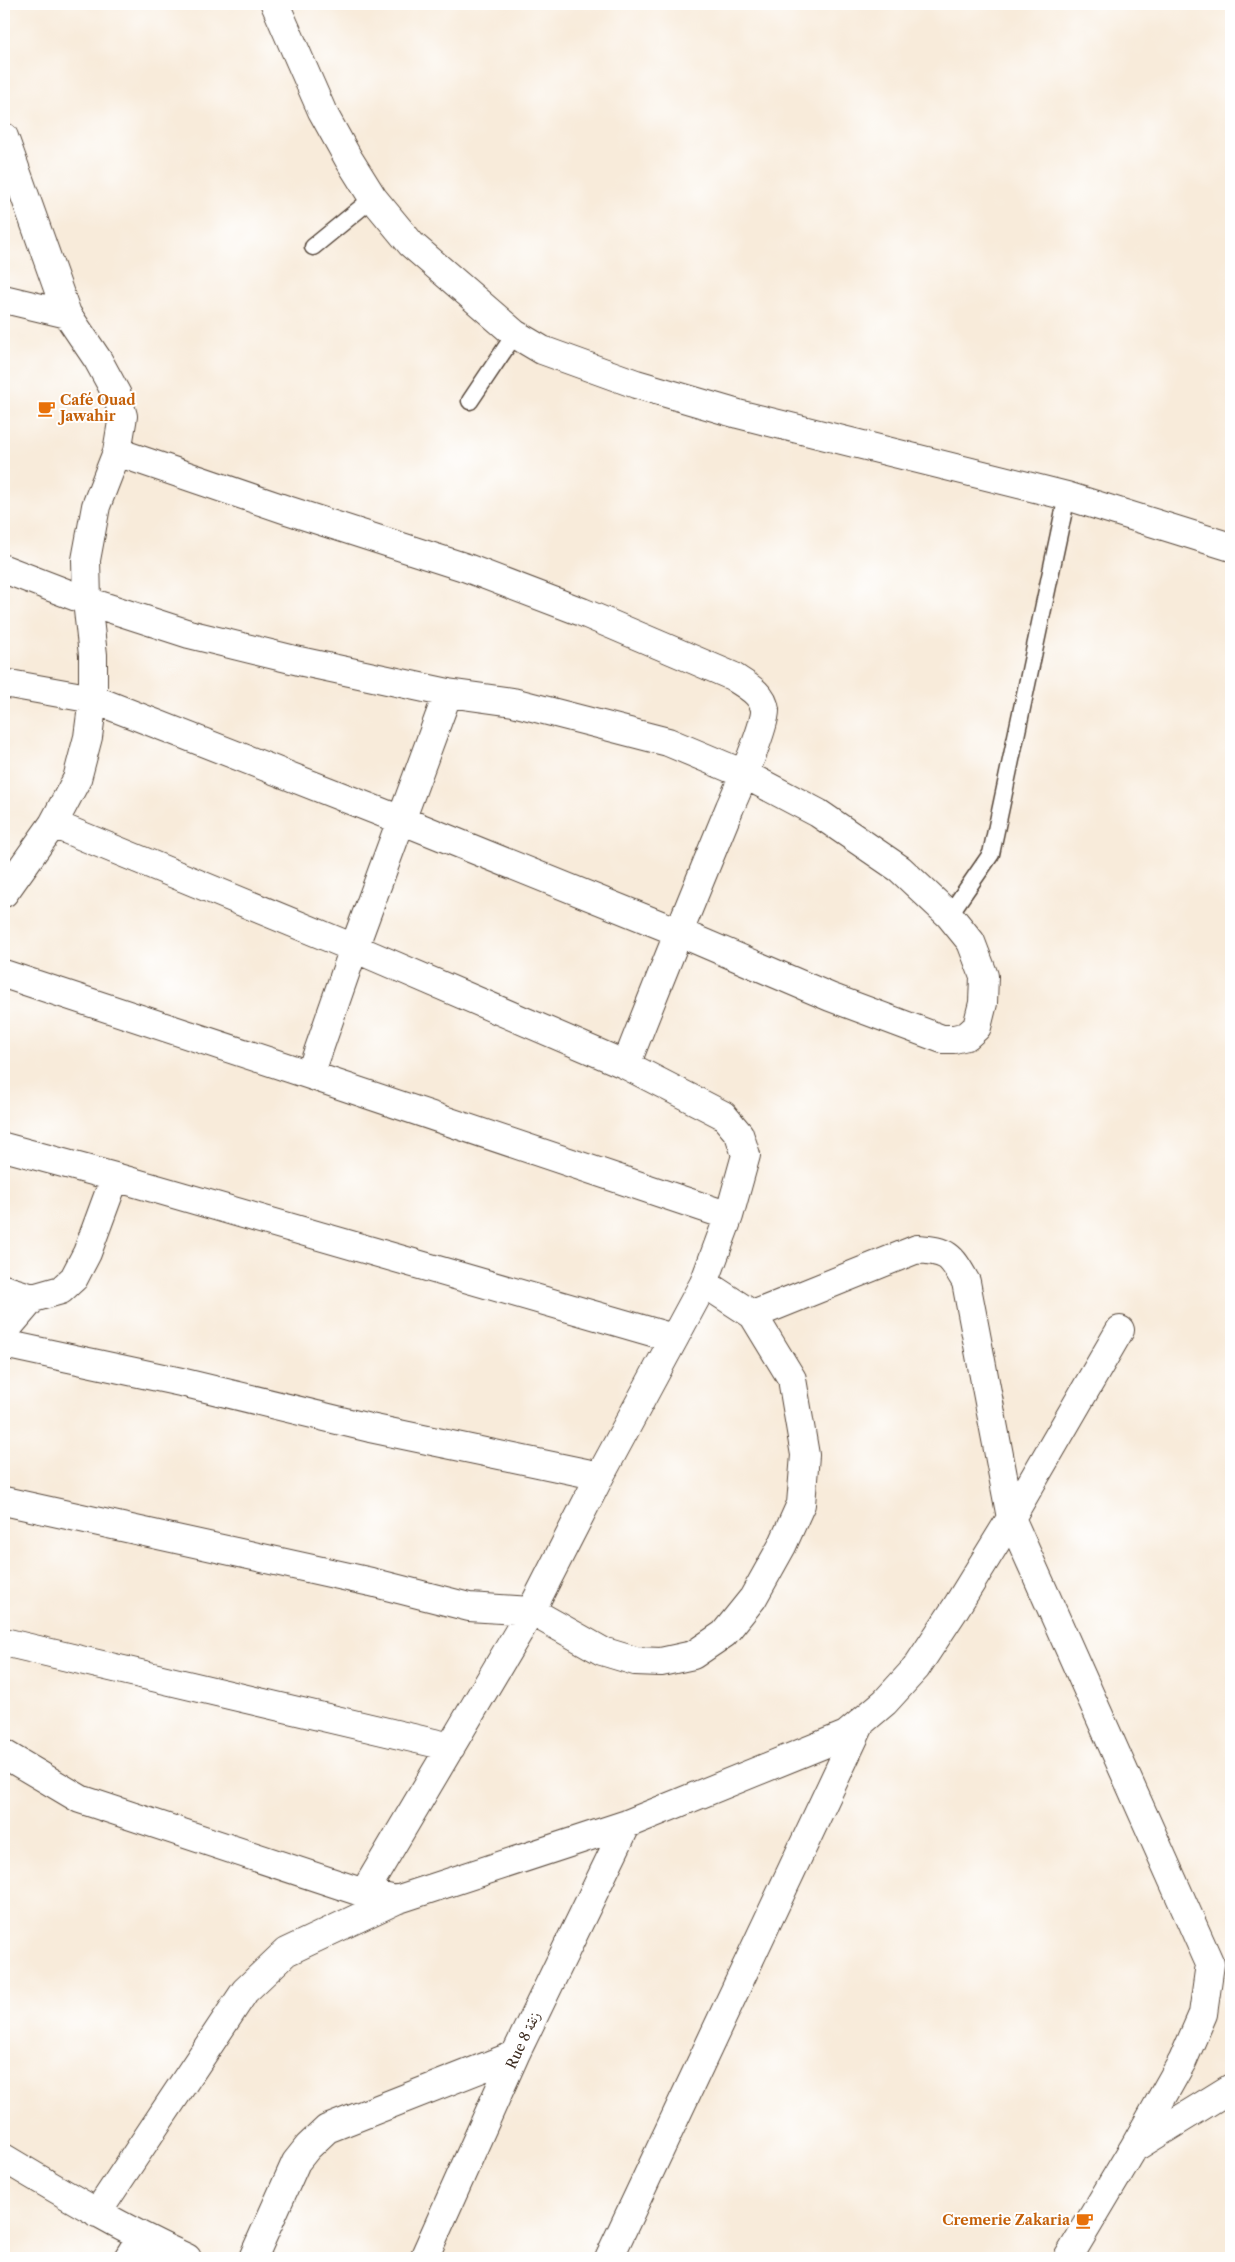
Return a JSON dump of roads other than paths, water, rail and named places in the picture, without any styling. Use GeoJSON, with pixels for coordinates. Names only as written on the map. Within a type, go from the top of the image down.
{"type":"FeatureCollection","features":[{"type":"Feature","properties":{"kind":"street"},"geometry":{"type":"LineString","coordinates":[[275,4],[322,111],[373,198],[411,244],[515,334],[542,350],[636,384],[738,414],[1067,496],[1231,547]]}},
{"type":"Feature","properties":{"kind":"street"},"geometry":{"type":"LineString","coordinates":[[4,137],[67,314],[98,360],[117,395],[123,416],[117,452],[96,506],[86,560],[87,601],[93,654],[93,699],[88,737],[77,779],[53,824],[12,864],[4,893]]}},
{"type":"Feature","properties":{"kind":"street"},"geometry":{"type":"LineString","coordinates":[[4,299],[67,314]]}},
{"type":"Feature","properties":{"kind":"street"},"geometry":{"type":"LineString","coordinates":[[117,452],[286,510],[467,568],[582,612],[732,676],[753,690],[763,702],[766,713],[744,774],[678,932],[626,1064]]}},
{"type":"Feature","properties":{"kind":"street"},"geometry":{"type":"LineString","coordinates":[[4,569],[87,601],[189,634],[299,661],[448,693],[513,702],[668,742],[744,774],[818,813],[834,824],[900,870],[949,915],[971,942],[984,976],[983,1003],[977,1027],[967,1036],[954,1039],[942,1038],[830,997],[678,932],[402,820],[93,699],[4,683]]}},
{"type":"Feature","properties":{"kind":"street"},"geometry":{"type":"LineString","coordinates":[[310,1074],[354,948],[448,693]]}},
{"type":"Feature","properties":{"kind":"street"},"geometry":{"type":"LineString","coordinates":[[53,824],[354,948],[626,1064],[723,1115],[739,1134],[746,1155],[728,1216],[704,1283],[600,1476],[531,1611],[364,1892]]}},
{"type":"Feature","properties":{"kind":"street"},"geometry":{"type":"LineString","coordinates":[[4,974],[310,1074],[728,1216]]}},
{"type":"Feature","properties":{"kind":"street"},"geometry":{"type":"LineString","coordinates":[[4,1147],[115,1177],[673,1338]]}},
{"type":"Feature","properties":{"kind":"street"},"geometry":{"type":"LineString","coordinates":[[4,1289],[33,1298],[61,1290],[74,1278],[87,1252],[115,1177]]}},
{"type":"Feature","properties":{"kind":"street"},"geometry":{"type":"LineString","coordinates":[[753,1315],[917,1249],[937,1250],[952,1259],[966,1282],[1011,1518],[1210,1964],[1203,2014],[1183,2060],[1068,2258]]}},
{"type":"Feature","properties":{"kind":"street"},"geometry":{"type":"LineString","coordinates":[[4,1501],[371,1582],[469,1607],[531,1611],[602,1651],[635,1661],[660,1662],[693,1655],[724,1634],[754,1598],[782,1546],[800,1504],[805,1455],[792,1379],[753,1315],[704,1283]]}},
{"type":"Feature","properties":{"kind":"street"},"geometry":{"type":"LineString","coordinates":[[4,1332],[33,1298]]}},
{"type":"Feature","properties":{"kind":"street"},"geometry":{"type":"LineString","coordinates":[[97,2213],[245,1990],[286,1952],[396,1900],[628,1824],[846,1735],[861,1723],[885,1702],[916,1668],[955,1609],[1011,1518],[1120,1330]]}},
{"type":"Feature","properties":{"kind":"street"},"geometry":{"type":"LineString","coordinates":[[4,1344],[181,1382],[370,1428],[600,1476]]}},
{"type":"Feature","properties":{"kind":"street"},"geometry":{"type":"LineString","coordinates":[[4,1642],[451,1748]]}},
{"type":"Feature","properties":{"kind":"street"},"geometry":{"type":"LineString","coordinates":[[609,2258],[861,1723]]}},
{"type":"Feature","properties":{"kind":"street"},"geometry":{"type":"LineString","coordinates":[[4,1754],[80,1799],[364,1892],[396,1900]]}},
{"type":"Feature","properties":{"kind":"street","name":"Rue 8 زنقة"},"geometry":{"type":"LineString","coordinates":[[424,2258],[515,2055],[628,1824]]}},
{"type":"Feature","properties":{"kind":"street"},"geometry":{"type":"LineString","coordinates":[[253,2258],[296,2162],[308,2147],[327,2129],[515,2055]]}},
{"type":"Feature","properties":{"kind":"street"},"geometry":{"type":"LineString","coordinates":[[1133,2149],[1231,2088]]}},
{"type":"Feature","properties":{"kind":"street"},"geometry":{"type":"LineString","coordinates":[[4,2158],[97,2213],[135,2248],[187,2258]]}},
{"type":"Feature","properties":{"kind":"lane"},"geometry":{"type":"LineString","coordinates":[[313,247],[373,198]]}},
{"type":"Feature","properties":{"kind":"lane"},"geometry":{"type":"LineString","coordinates":[[470,401],[515,334]]}},
{"type":"Feature","properties":{"kind":"lane"},"geometry":{"type":"LineString","coordinates":[[949,915],[990,854],[1067,496]]}},
{"type":"Feature","properties":{"kind":"place","name":"Café Ouad Jawahir"},"geometry":{"type":"Point","coordinates":[46,408]}},
{"type":"Feature","properties":{"kind":"place","name":"Cremerie Zakaria"},"geometry":{"type":"Point","coordinates":[1084,2220]}}]}
